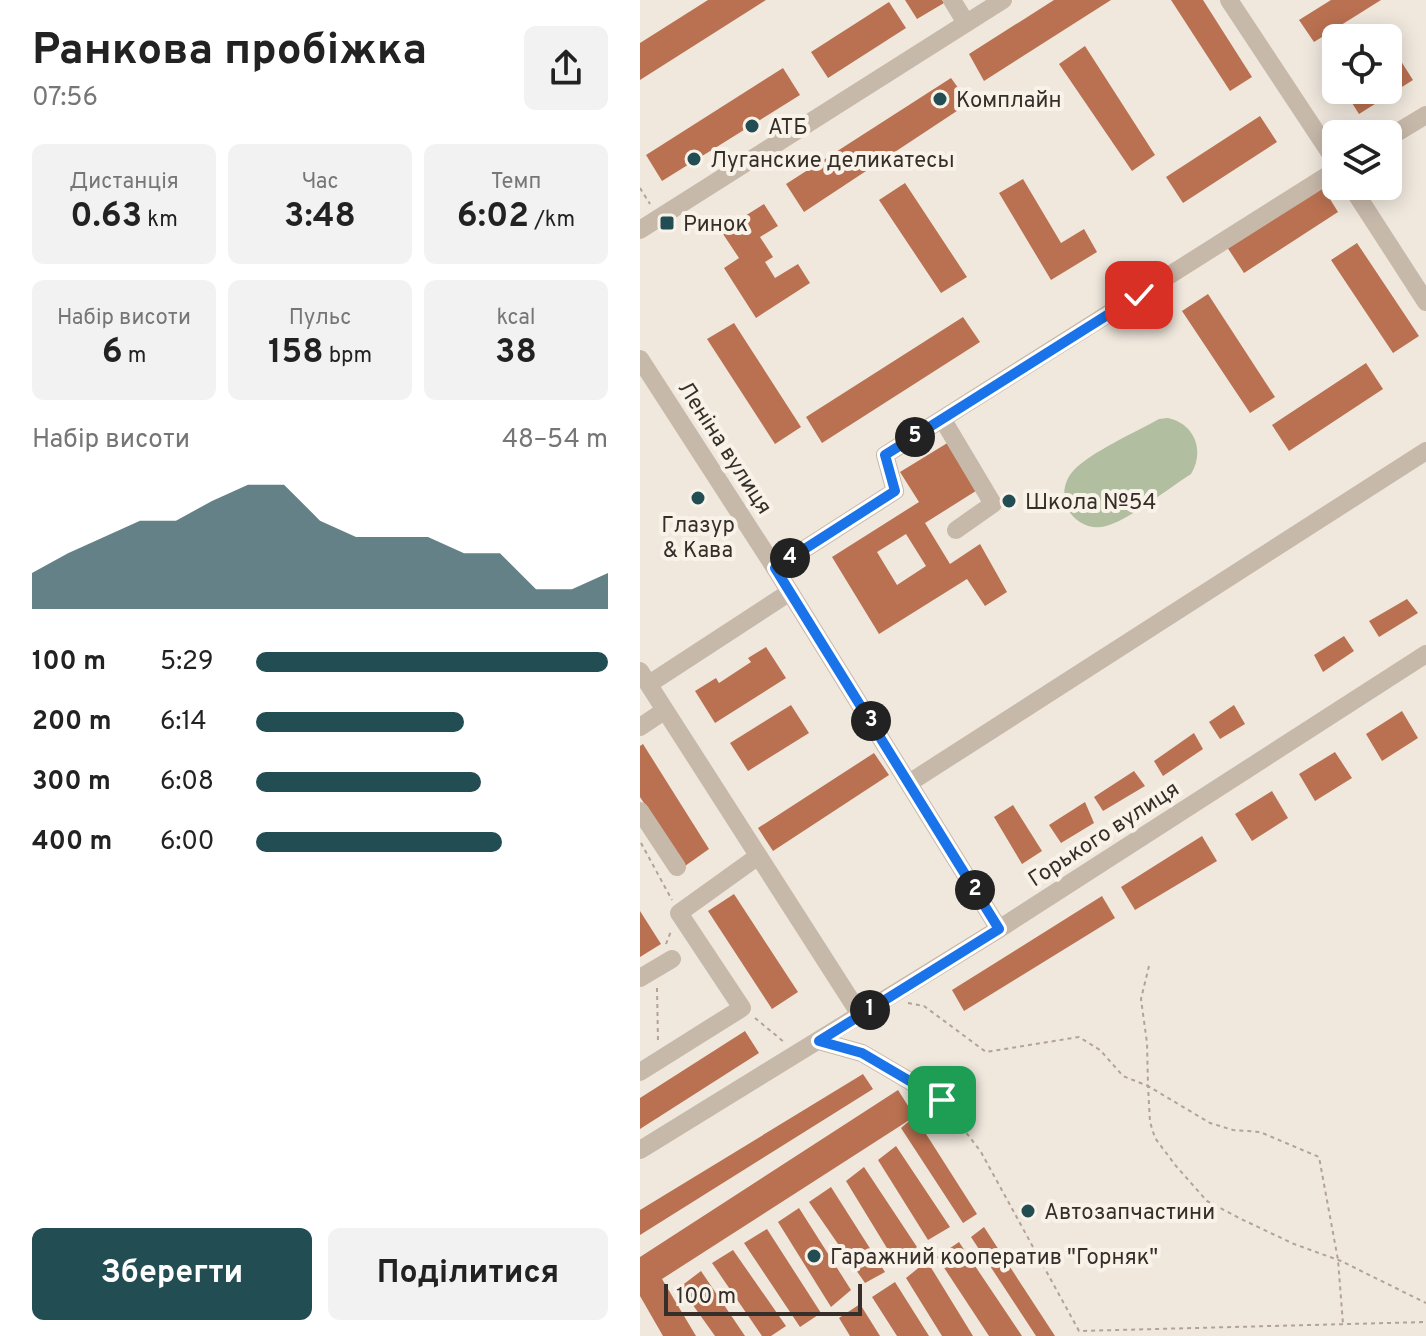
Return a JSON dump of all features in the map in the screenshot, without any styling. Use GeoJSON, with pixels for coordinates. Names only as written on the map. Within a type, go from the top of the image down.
{"type":"FeatureCollection","features":[{"type":"Feature","properties":{"kind":"street"},"geometry":{"type":"LineString","coordinates":[[952,0],[966,23]]}},
{"type":"Feature","properties":{"kind":"street"},"geometry":{"type":"LineString","coordinates":[[640,230],[1003,0]]}},
{"type":"Feature","properties":{"kind":"street"},"geometry":{"type":"LineString","coordinates":[[1229,0],[1322,141]]}},
{"type":"Feature","properties":{"kind":"street"},"geometry":{"type":"LineString","coordinates":[[1402,130],[1426,115]]}},
{"type":"Feature","properties":{"kind":"street"},"geometry":{"type":"LineString","coordinates":[[775,568],[895,491],[885,455],[1322,179]]}},
{"type":"Feature","properties":{"kind":"street"},"geometry":{"type":"LineString","coordinates":[[1360,200],[1426,302]]}},
{"type":"Feature","properties":{"kind":"street","name":"Леніна вулиця"},"geometry":{"type":"LineString","coordinates":[[640,359],[775,568],[999,929]]}},
{"type":"Feature","properties":{"kind":"street"},"geometry":{"type":"LineString","coordinates":[[943,420],[993,504],[956,530]]}},
{"type":"Feature","properties":{"kind":"street"},"geometry":{"type":"LineString","coordinates":[[909,783],[1426,451]]}},
{"type":"Feature","properties":{"kind":"street"},"geometry":{"type":"LineString","coordinates":[[790,592],[644,678],[861,1016]]}},
{"type":"Feature","properties":{"kind":"street","name":"Горького вулиця"},"geometry":{"type":"LineString","coordinates":[[640,1150],[999,929],[1426,654]]}},
{"type":"Feature","properties":{"kind":"street"},"geometry":{"type":"LineString","coordinates":[[640,727],[664,711]]}},
{"type":"Feature","properties":{"kind":"street"},"geometry":{"type":"LineString","coordinates":[[640,811],[677,867]]}},
{"type":"Feature","properties":{"kind":"street"},"geometry":{"type":"LineString","coordinates":[[640,1072],[742,1008],[679,913],[757,857]]}},
{"type":"Feature","properties":{"kind":"street"},"geometry":{"type":"LineString","coordinates":[[819,1041],[862,1053],[942,1100]]}},
{"type":"Feature","properties":{"kind":"path"},"geometry":{"type":"LineString","coordinates":[[640,188],[659,218]]}},
{"type":"Feature","properties":{"kind":"path"},"geometry":{"type":"LineString","coordinates":[[640,842],[679,913],[656,968],[658,1060]]}},
{"type":"Feature","properties":{"kind":"path"},"geometry":{"type":"LineString","coordinates":[[1149,966],[1141,999],[1147,1043],[1150,1122],[1155,1138],[1176,1166],[1207,1201],[1426,1303]]}},
{"type":"Feature","properties":{"kind":"path"},"geometry":{"type":"LineString","coordinates":[[903,1002],[924,1006],[986,1052],[1079,1037],[1100,1050],[1123,1076],[1148,1086],[1210,1123],[1233,1130],[1260,1132],[1319,1157],[1338,1260],[1343,1324]]}},
{"type":"Feature","properties":{"kind":"path"},"geometry":{"type":"LineString","coordinates":[[742,1008],[797,1054]]}},
{"type":"Feature","properties":{"kind":"path"},"geometry":{"type":"LineString","coordinates":[[942,1100],[981,1152],[1080,1336]]}},
{"type":"Feature","properties":{"kind":"path"},"geometry":{"type":"LineString","coordinates":[[1079,1331],[1426,1322]]}},
{"type":"Feature","properties":{"kind":"green space"},"geometry":{"type":"Polygon","coordinates":[[[1168,418],[1185,426],[1195,440],[1197,456],[1191,474],[1115,523],[1094,527],[1077,520],[1069,511],[1064,496],[1066,482],[1074,470],[1114,443],[1159,419],[1168,418]]]}},
{"type":"Feature","properties":{"kind":"building"},"geometry":{"type":"Polygon","coordinates":[[[708,0],[766,0],[640,80],[640,43],[708,0]]]}},
{"type":"Feature","properties":{"kind":"building"},"geometry":{"type":"Polygon","coordinates":[[[905,0],[942,0],[944,3],[917,19],[905,0]]]}},
{"type":"Feature","properties":{"kind":"building"},"geometry":{"type":"Polygon","coordinates":[[[1054,0],[1111,0],[984,81],[969,54],[1054,0]]]}},
{"type":"Feature","properties":{"kind":"building"},"geometry":{"type":"Polygon","coordinates":[[[1171,0],[1203,0],[1252,77],[1230,91],[1171,0]]]}},
{"type":"Feature","properties":{"kind":"building"},"geometry":{"type":"Polygon","coordinates":[[[1331,0],[1381,0],[1343,24],[1322,24],[1322,37],[1314,42],[1299,20],[1331,0]]]}},
{"type":"Feature","properties":{"kind":"building"},"geometry":{"type":"Polygon","coordinates":[[[889,2],[906,28],[828,78],[811,52],[889,2]]]}},
{"type":"Feature","properties":{"kind":"building"},"geometry":{"type":"Polygon","coordinates":[[[1085,46],[1155,155],[1132,171],[1059,64],[1085,46]]]}},
{"type":"Feature","properties":{"kind":"building"},"geometry":{"type":"Polygon","coordinates":[[[1402,63],[1413,80],[1402,87],[1402,63]]]}},
{"type":"Feature","properties":{"kind":"building"},"geometry":{"type":"Polygon","coordinates":[[[783,68],[800,95],[662,181],[646,155],[783,68]]]}},
{"type":"Feature","properties":{"kind":"building"},"geometry":{"type":"Polygon","coordinates":[[[951,78],[969,103],[804,212],[786,184],[951,78]]]}},
{"type":"Feature","properties":{"kind":"building"},"geometry":{"type":"Polygon","coordinates":[[[1353,104],[1375,104],[1359,114],[1353,104]]]}},
{"type":"Feature","properties":{"kind":"building"},"geometry":{"type":"Polygon","coordinates":[[[1260,116],[1277,142],[1183,203],[1166,177],[1260,116]]]}},
{"type":"Feature","properties":{"kind":"building"},"geometry":{"type":"Polygon","coordinates":[[[1023,179],[1061,243],[1084,229],[1097,252],[1051,280],[999,193],[1023,179]]]}},
{"type":"Feature","properties":{"kind":"building"},"geometry":{"type":"Polygon","coordinates":[[[905,183],[967,277],[941,293],[879,200],[905,183]]]}},
{"type":"Feature","properties":{"kind":"building"},"geometry":{"type":"Polygon","coordinates":[[[1322,186],[1322,200],[1331,200],[1338,212],[1244,273],[1227,247],[1322,186]]]}},
{"type":"Feature","properties":{"kind":"building"},"geometry":{"type":"Polygon","coordinates":[[[764,204],[778,226],[760,237],[773,257],[765,262],[775,278],[798,264],[810,283],[756,318],[724,268],[739,258],[721,231],[764,204]]]}},
{"type":"Feature","properties":{"kind":"building"},"geometry":{"type":"Polygon","coordinates":[[[1357,243],[1419,336],[1393,353],[1331,260],[1357,243]]]}},
{"type":"Feature","properties":{"kind":"building"},"geometry":{"type":"Polygon","coordinates":[[[1208,294],[1275,397],[1250,413],[1182,311],[1208,294]]]}},
{"type":"Feature","properties":{"kind":"building"},"geometry":{"type":"Polygon","coordinates":[[[963,317],[980,342],[822,443],[806,417],[963,317]]]}},
{"type":"Feature","properties":{"kind":"building"},"geometry":{"type":"Polygon","coordinates":[[[734,323],[801,427],[775,444],[707,339],[734,323]]]}},
{"type":"Feature","properties":{"kind":"building"},"geometry":{"type":"Polygon","coordinates":[[[1366,363],[1383,389],[1289,451],[1272,425],[1366,363]]]}},
{"type":"Feature","properties":{"kind":"building"},"geometry":{"type":"Polygon","coordinates":[[[949,442],[979,489],[925,523],[950,564],[980,544],[1007,592],[985,606],[967,579],[879,634],[832,557],[919,502],[900,472],[949,442]],[[906,534],[877,552],[897,585],[926,566],[906,534]]]}},
{"type":"Feature","properties":{"kind":"building"},"geometry":{"type":"Polygon","coordinates":[[[1407,599],[1418,613],[1379,637],[1369,621],[1407,599]]]}},
{"type":"Feature","properties":{"kind":"building"},"geometry":{"type":"Polygon","coordinates":[[[1344,636],[1354,651],[1323,672],[1314,655],[1344,636]]]}},
{"type":"Feature","properties":{"kind":"building"},"geometry":{"type":"Polygon","coordinates":[[[766,647],[786,678],[715,723],[695,691],[716,678],[719,683],[751,662],[748,658],[766,647]]]}},
{"type":"Feature","properties":{"kind":"building"},"geometry":{"type":"Polygon","coordinates":[[[791,705],[809,733],[748,771],[730,743],[791,705]]]}},
{"type":"Feature","properties":{"kind":"building"},"geometry":{"type":"Polygon","coordinates":[[[1234,705],[1245,724],[1220,739],[1209,722],[1234,705]]]}},
{"type":"Feature","properties":{"kind":"building"},"geometry":{"type":"Polygon","coordinates":[[[1402,711],[1418,738],[1382,761],[1366,734],[1402,711]]]}},
{"type":"Feature","properties":{"kind":"building"},"geometry":{"type":"Polygon","coordinates":[[[1194,733],[1203,749],[1163,776],[1154,761],[1194,733]]]}},
{"type":"Feature","properties":{"kind":"building"},"geometry":{"type":"Polygon","coordinates":[[[643,744],[709,849],[685,866],[640,797],[640,746],[643,744]]]}},
{"type":"Feature","properties":{"kind":"building"},"geometry":{"type":"Polygon","coordinates":[[[1335,752],[1352,778],[1315,801],[1299,774],[1335,752]]]}},
{"type":"Feature","properties":{"kind":"building"},"geometry":{"type":"Polygon","coordinates":[[[874,753],[889,775],[773,851],[758,828],[874,753]]]}},
{"type":"Feature","properties":{"kind":"building"},"geometry":{"type":"Polygon","coordinates":[[[1134,771],[1145,786],[1103,811],[1094,797],[1134,771]]]}},
{"type":"Feature","properties":{"kind":"building"},"geometry":{"type":"Polygon","coordinates":[[[1272,791],[1288,818],[1252,841],[1235,814],[1272,791]]]}},
{"type":"Feature","properties":{"kind":"building"},"geometry":{"type":"Polygon","coordinates":[[[1085,802],[1094,823],[1061,843],[1049,825],[1085,802]]]}},
{"type":"Feature","properties":{"kind":"building"},"geometry":{"type":"Polygon","coordinates":[[[1013,805],[1042,851],[1022,864],[994,817],[1013,805]]]}},
{"type":"Feature","properties":{"kind":"building"},"geometry":{"type":"Polygon","coordinates":[[[1202,836],[1217,861],[1135,910],[1121,887],[1202,836]]]}},
{"type":"Feature","properties":{"kind":"building"},"geometry":{"type":"Polygon","coordinates":[[[734,894],[798,992],[772,1009],[708,911],[734,894]]]}},
{"type":"Feature","properties":{"kind":"building"},"geometry":{"type":"Polygon","coordinates":[[[1102,896],[1115,918],[964,1011],[952,990],[1102,896]]]}},
{"type":"Feature","properties":{"kind":"building"},"geometry":{"type":"Polygon","coordinates":[[[640,911],[661,944],[640,957],[640,911]]]}},
{"type":"Feature","properties":{"kind":"building"},"geometry":{"type":"Polygon","coordinates":[[[745,1031],[759,1053],[640,1129],[640,1098],[745,1031]]]}},
{"type":"Feature","properties":{"kind":"building"},"geometry":{"type":"Polygon","coordinates":[[[863,1074],[873,1089],[640,1235],[640,1210],[863,1074]]]}},
{"type":"Feature","properties":{"kind":"building"},"geometry":{"type":"Polygon","coordinates":[[[898,1090],[977,1214],[963,1223],[901,1128],[914,1117],[662,1279],[696,1336],[663,1336],[640,1296],[640,1257],[898,1090]]]}},
{"type":"Feature","properties":{"kind":"building"},"geometry":{"type":"Polygon","coordinates":[[[896,1146],[950,1227],[928,1240],[878,1160],[896,1146]]]}},
{"type":"Feature","properties":{"kind":"building"},"geometry":{"type":"Polygon","coordinates":[[[864,1167],[917,1247],[896,1263],[846,1181],[864,1167]]]}},
{"type":"Feature","properties":{"kind":"building"},"geometry":{"type":"Polygon","coordinates":[[[831,1187],[885,1272],[865,1283],[809,1202],[831,1187]]]}},
{"type":"Feature","properties":{"kind":"building","name":"Гаражний кооператив \"Горняк\""},"geometry":{"type":"Polygon","coordinates":[[[799,1208],[851,1290],[831,1307],[778,1222],[799,1208]]]}},
{"type":"Feature","properties":{"kind":"building"},"geometry":{"type":"Polygon","coordinates":[[[984,1227],[1055,1336],[1036,1336],[971,1237],[984,1227]]]}},
{"type":"Feature","properties":{"kind":"building"},"geometry":{"type":"Polygon","coordinates":[[[767,1229],[821,1313],[800,1327],[744,1243],[767,1229]]]}},
{"type":"Feature","properties":{"kind":"building"},"geometry":{"type":"Polygon","coordinates":[[[959,1242],[1022,1336],[989,1336],[937,1257],[959,1242]]]}},
{"type":"Feature","properties":{"kind":"building"},"geometry":{"type":"Polygon","coordinates":[[[733,1250],[786,1326],[771,1336],[762,1336],[712,1263],[733,1250]]]}},
{"type":"Feature","properties":{"kind":"building"},"geometry":{"type":"Polygon","coordinates":[[[927,1261],[973,1336],[942,1336],[906,1278],[927,1261]]]}},
{"type":"Feature","properties":{"kind":"building"},"geometry":{"type":"Polygon","coordinates":[[[701,1271],[745,1336],[715,1336],[680,1287],[701,1271]]]}},
{"type":"Feature","properties":{"kind":"building"},"geometry":{"type":"Polygon","coordinates":[[[895,1282],[929,1336],[897,1336],[872,1297],[895,1282]]]}},
{"type":"Feature","properties":{"kind":"building"},"geometry":{"type":"Polygon","coordinates":[[[860,1304],[880,1336],[850,1336],[839,1318],[860,1304]]]}},
{"type":"Feature","properties":{"kind":"place","name":"Комплайн"},"geometry":{"type":"Point","coordinates":[940,99]}},
{"type":"Feature","properties":{"kind":"place","name":"АТБ"},"geometry":{"type":"Point","coordinates":[752,126]}},
{"type":"Feature","properties":{"kind":"place","name":"Луганские деликатесы"},"geometry":{"type":"Point","coordinates":[694,159]}},
{"type":"Feature","properties":{"kind":"place","name":"Ринок"},"geometry":{"type":"Point","coordinates":[667,223]}},
{"type":"Feature","properties":{"kind":"place","name":"Глазур & Кава"},"geometry":{"type":"Point","coordinates":[698,498]}},
{"type":"Feature","properties":{"kind":"place","name":"Школа №54"},"geometry":{"type":"Point","coordinates":[1009,501]}},
{"type":"Feature","properties":{"kind":"place","name":"Автозапчастини"},"geometry":{"type":"Point","coordinates":[1028,1211]}},
{"type":"Feature","properties":{"kind":"place","name":"Гаражний кооператив \"Горняк\""},"geometry":{"type":"Point","coordinates":[814,1256]}},
{"type":"Feature","properties":{"kind":"route"},"geometry":{"type":"LineString","coordinates":[[942,1100],[862,1053],[819,1041],[999,929],[775,568],[895,491],[885,455],[1139,295]]}}]}
